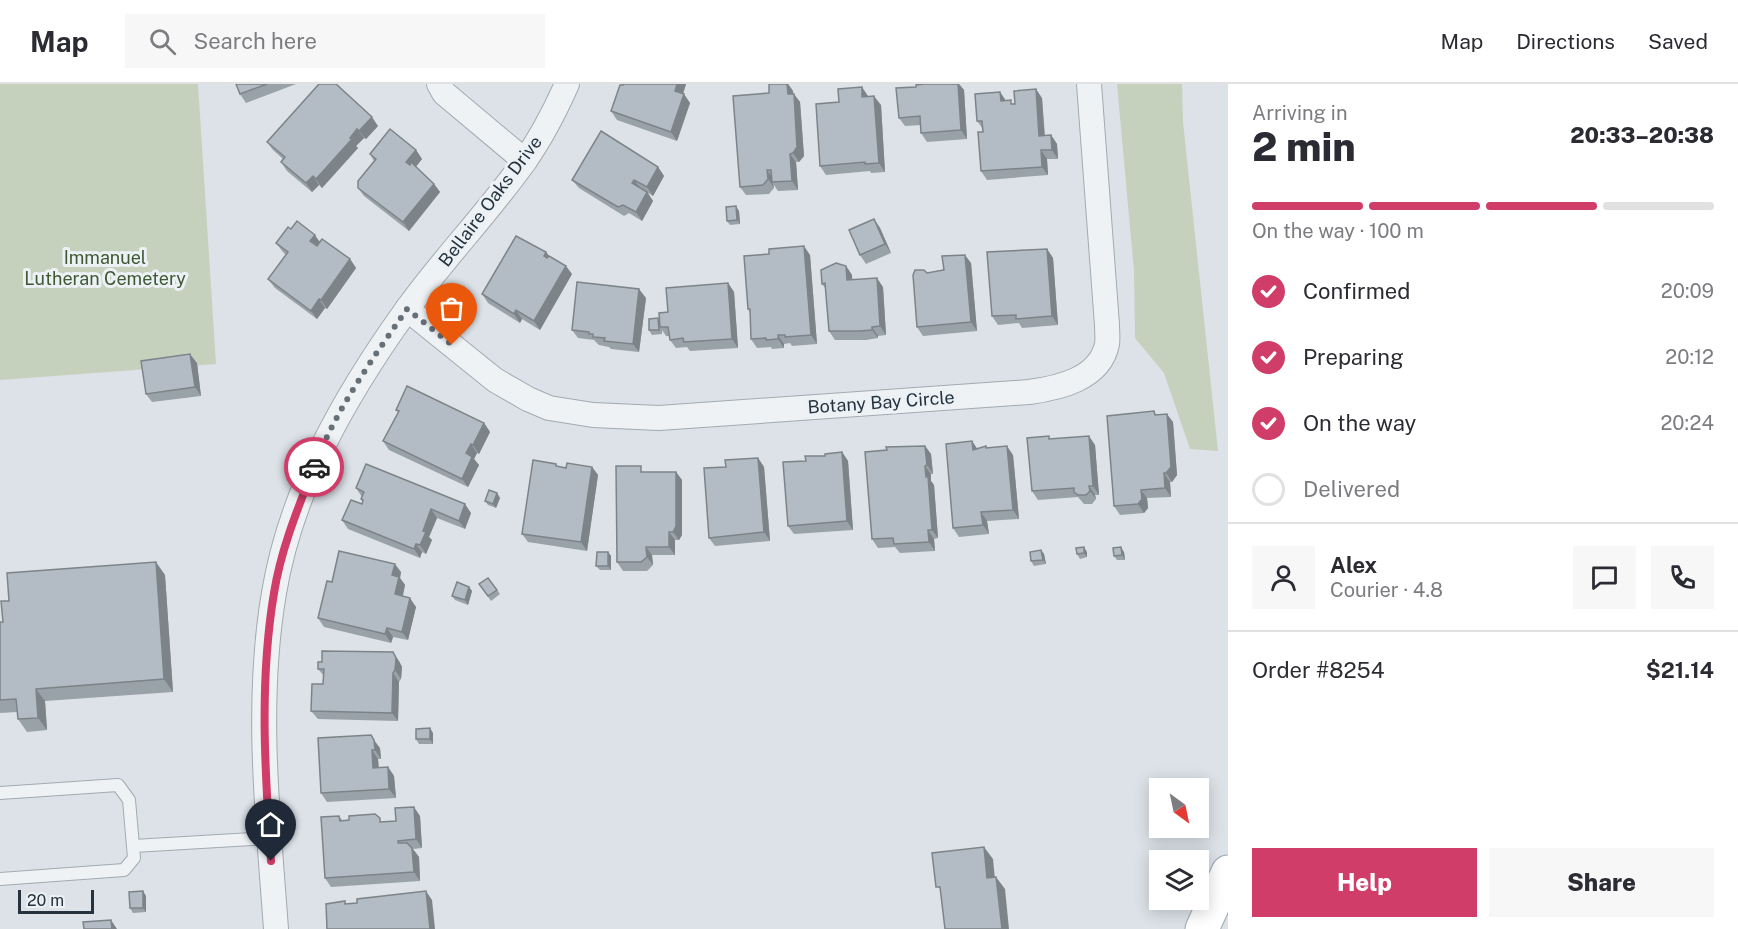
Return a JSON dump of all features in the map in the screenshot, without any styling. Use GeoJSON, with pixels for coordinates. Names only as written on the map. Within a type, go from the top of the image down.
{"type":"FeatureCollection","features":[{"type":"Feature","properties":{"kind":"main road"},"geometry":{"type":"LineString","coordinates":[[1202,929],[1228,872]]}},
{"type":"Feature","properties":{"kind":"street"},"geometry":{"type":"LineString","coordinates":[[439,84],[444,93],[525,161]]}},
{"type":"Feature","properties":{"kind":"street","name":"Bellaire Oaks Drive"},"geometry":{"type":"LineString","coordinates":[[276,929],[266,793],[264,680],[274,590],[292,524],[317,459],[337,417],[385,340],[525,161],[556,109],[567,84]]}},
{"type":"Feature","properties":{"kind":"street","name":"Botany Bay Circle"},"geometry":{"type":"LineString","coordinates":[[407,309],[495,380],[528,399],[549,408],[593,415],[659,418],[1029,392],[1066,385],[1092,370],[1107,345],[1107,313],[1089,84]]}},
{"type":"Feature","properties":{"kind":"lane"},"geometry":{"type":"LineString","coordinates":[[0,793],[118,785],[129,800],[134,846],[134,858],[124,870],[0,879]]}},
{"type":"Feature","properties":{"kind":"lane"},"geometry":{"type":"LineString","coordinates":[[134,846],[269,838]]}},
{"type":"Feature","properties":{"kind":"green space","name":"Immanuel Lutheran Cemetery"},"geometry":{"type":"Polygon","coordinates":[[[0,84],[198,84],[216,364],[0,380],[0,84]]]}},
{"type":"Feature","properties":{"kind":"green space"},"geometry":{"type":"Polygon","coordinates":[[[1117,84],[1182,84],[1183,122],[1218,451],[1190,449],[1164,373],[1135,338],[1134,271],[1117,84]]]}},
{"type":"Feature","properties":{"kind":"building"},"geometry":{"type":"Polygon","coordinates":[[[236,84],[267,84],[240,94],[236,84]]]}},
{"type":"Feature","properties":{"kind":"building"},"geometry":{"type":"Polygon","coordinates":[[[319,84],[336,84],[372,117],[359,131],[357,129],[350,138],[352,139],[316,179],[313,176],[306,183],[281,162],[285,157],[267,142],[319,84]]]}},
{"type":"Feature","properties":{"kind":"building"},"geometry":{"type":"Polygon","coordinates":[[[677,84],[675,91],[684,94],[671,132],[611,111],[620,85],[677,84]]]}},
{"type":"Feature","properties":{"kind":"building"},"geometry":{"type":"Polygon","coordinates":[[[769,84],[787,84],[788,94],[794,94],[797,147],[790,154],[792,181],[772,182],[771,170],[767,170],[768,179],[763,185],[740,187],[733,96],[769,93],[769,84]]]}},
{"type":"Feature","properties":{"kind":"building"},"geometry":{"type":"Polygon","coordinates":[[[958,84],[961,130],[921,133],[920,116],[899,118],[896,88],[916,87],[916,85],[958,84]]]}},
{"type":"Feature","properties":{"kind":"building"},"geometry":{"type":"Polygon","coordinates":[[[862,87],[862,97],[874,96],[879,163],[820,166],[816,104],[839,102],[838,89],[862,87]]]}},
{"type":"Feature","properties":{"kind":"building"},"geometry":{"type":"Polygon","coordinates":[[[1036,89],[1039,136],[1051,135],[1052,150],[1041,150],[1042,167],[981,171],[978,132],[983,132],[982,121],[977,121],[975,94],[1000,92],[1001,101],[1011,100],[1011,104],[1015,104],[1014,91],[1036,89]]]}},
{"type":"Feature","properties":{"kind":"building"},"geometry":{"type":"Polygon","coordinates":[[[390,129],[416,150],[406,162],[410,165],[411,162],[434,184],[403,222],[358,188],[358,181],[376,159],[370,154],[390,129]]]}},
{"type":"Feature","properties":{"kind":"building"},"geometry":{"type":"Polygon","coordinates":[[[601,131],[658,167],[647,187],[634,180],[632,183],[647,192],[636,212],[623,205],[618,207],[572,180],[601,131]]]}},
{"type":"Feature","properties":{"kind":"building"},"geometry":{"type":"Polygon","coordinates":[[[736,206],[737,220],[727,221],[726,207],[736,206]]]}},
{"type":"Feature","properties":{"kind":"building"},"geometry":{"type":"Polygon","coordinates":[[[874,219],[885,244],[860,255],[849,230],[874,219]]]}},
{"type":"Feature","properties":{"kind":"building"},"geometry":{"type":"Polygon","coordinates":[[[297,221],[315,235],[310,241],[317,246],[322,239],[350,259],[311,311],[268,279],[288,252],[276,243],[288,227],[291,229],[297,221]]]}},
{"type":"Feature","properties":{"kind":"building"},"geometry":{"type":"Polygon","coordinates":[[[516,236],[546,252],[544,256],[547,258],[549,256],[566,266],[534,321],[516,310],[514,314],[482,294],[516,236]]]}},
{"type":"Feature","properties":{"kind":"building"},"geometry":{"type":"Polygon","coordinates":[[[804,246],[811,335],[785,337],[785,335],[778,335],[778,339],[751,339],[744,256],[769,254],[769,249],[804,246]]]}},
{"type":"Feature","properties":{"kind":"building"},"geometry":{"type":"Polygon","coordinates":[[[1047,249],[1052,316],[1016,319],[1016,315],[992,316],[987,252],[1047,249]]]}},
{"type":"Feature","properties":{"kind":"building"},"geometry":{"type":"Polygon","coordinates":[[[965,255],[971,322],[917,327],[913,275],[915,270],[924,270],[927,273],[944,270],[942,256],[965,255]]]}},
{"type":"Feature","properties":{"kind":"building"},"geometry":{"type":"Polygon","coordinates":[[[836,263],[846,266],[847,280],[877,278],[880,326],[872,327],[872,330],[829,331],[825,283],[822,284],[821,270],[836,263]]]}},
{"type":"Feature","properties":{"kind":"building"},"geometry":{"type":"Polygon","coordinates":[[[577,282],[639,289],[633,344],[604,341],[605,338],[593,337],[593,334],[589,332],[572,330],[577,282]]]}},
{"type":"Feature","properties":{"kind":"building"},"geometry":{"type":"Polygon","coordinates":[[[728,283],[732,339],[684,342],[683,338],[670,340],[668,327],[660,327],[659,313],[668,312],[666,288],[728,283]]]}},
{"type":"Feature","properties":{"kind":"building"},"geometry":{"type":"Polygon","coordinates":[[[658,318],[659,330],[649,330],[649,319],[658,318]]]}},
{"type":"Feature","properties":{"kind":"building"},"geometry":{"type":"Polygon","coordinates":[[[190,354],[195,387],[146,394],[141,361],[190,354]]]}},
{"type":"Feature","properties":{"kind":"building"},"geometry":{"type":"Polygon","coordinates":[[[407,386],[484,423],[473,445],[471,444],[466,453],[472,457],[462,479],[383,441],[399,411],[396,410],[407,386]]]}},
{"type":"Feature","properties":{"kind":"building"},"geometry":{"type":"Polygon","coordinates":[[[1154,411],[1155,415],[1167,414],[1171,467],[1164,473],[1165,488],[1141,490],[1142,499],[1138,504],[1114,506],[1107,416],[1154,411]]]}},
{"type":"Feature","properties":{"kind":"building"},"geometry":{"type":"Polygon","coordinates":[[[1049,436],[1049,439],[1089,436],[1093,486],[1089,486],[1090,491],[1086,495],[1078,495],[1074,492],[1074,488],[1032,491],[1027,438],[1049,436]]]}},
{"type":"Feature","properties":{"kind":"building"},"geometry":{"type":"Polygon","coordinates":[[[972,441],[973,450],[986,446],[986,448],[1007,446],[1013,510],[981,512],[983,525],[953,528],[946,444],[972,441]]]}},
{"type":"Feature","properties":{"kind":"building"},"geometry":{"type":"Polygon","coordinates":[[[925,446],[932,530],[928,530],[929,542],[894,544],[893,538],[872,539],[865,452],[887,450],[886,447],[925,446]]]}},
{"type":"Feature","properties":{"kind":"building"},"geometry":{"type":"Polygon","coordinates":[[[842,452],[847,521],[788,526],[783,462],[806,461],[805,456],[825,456],[825,454],[842,452]]]}},
{"type":"Feature","properties":{"kind":"building"},"geometry":{"type":"Polygon","coordinates":[[[758,458],[764,532],[709,538],[704,468],[726,467],[725,460],[758,458]]]}},
{"type":"Feature","properties":{"kind":"building"},"geometry":{"type":"Polygon","coordinates":[[[533,460],[566,468],[567,463],[592,467],[581,542],[522,534],[533,460]]]}},
{"type":"Feature","properties":{"kind":"building"},"geometry":{"type":"Polygon","coordinates":[[[366,464],[465,504],[459,521],[431,509],[423,531],[426,532],[420,545],[416,544],[414,549],[342,520],[351,500],[362,504],[361,499],[364,492],[356,488],[366,464]]]}},
{"type":"Feature","properties":{"kind":"building"},"geometry":{"type":"Polygon","coordinates":[[[616,466],[641,466],[641,472],[676,472],[676,526],[673,532],[669,532],[669,547],[646,547],[647,557],[641,562],[617,562],[616,466]]]}},
{"type":"Feature","properties":{"kind":"building"},"geometry":{"type":"Polygon","coordinates":[[[489,490],[497,493],[493,504],[485,501],[489,490]]]}},
{"type":"Feature","properties":{"kind":"building"},"geometry":{"type":"Polygon","coordinates":[[[1084,547],[1084,553],[1077,554],[1076,548],[1084,547]]]}},
{"type":"Feature","properties":{"kind":"building"},"geometry":{"type":"Polygon","coordinates":[[[1121,547],[1122,555],[1114,556],[1113,548],[1121,547]]]}},
{"type":"Feature","properties":{"kind":"building"},"geometry":{"type":"Polygon","coordinates":[[[1041,550],[1043,560],[1031,561],[1030,552],[1041,550]]]}},
{"type":"Feature","properties":{"kind":"building"},"geometry":{"type":"Polygon","coordinates":[[[339,551],[395,564],[392,575],[399,577],[395,594],[410,598],[402,632],[387,628],[385,634],[318,618],[327,581],[332,582],[339,551]]]}},
{"type":"Feature","properties":{"kind":"building"},"geometry":{"type":"Polygon","coordinates":[[[597,552],[608,552],[608,566],[596,566],[597,552]]]}},
{"type":"Feature","properties":{"kind":"building"},"geometry":{"type":"Polygon","coordinates":[[[156,562],[164,679],[36,689],[38,718],[18,719],[16,699],[0,700],[0,622],[3,622],[1,601],[9,601],[7,573],[156,562]]]}},
{"type":"Feature","properties":{"kind":"building"},"geometry":{"type":"Polygon","coordinates":[[[488,578],[497,590],[488,596],[479,584],[488,578]]]}},
{"type":"Feature","properties":{"kind":"building"},"geometry":{"type":"Polygon","coordinates":[[[457,582],[469,587],[465,600],[452,596],[457,582]]]}},
{"type":"Feature","properties":{"kind":"building"},"geometry":{"type":"Polygon","coordinates":[[[322,651],[393,652],[396,658],[393,673],[392,713],[311,711],[312,684],[323,684],[324,669],[318,669],[318,662],[322,662],[322,651]]]}},
{"type":"Feature","properties":{"kind":"building"},"geometry":{"type":"Polygon","coordinates":[[[430,728],[430,739],[416,739],[416,729],[430,728]]]}},
{"type":"Feature","properties":{"kind":"building"},"geometry":{"type":"Polygon","coordinates":[[[371,735],[375,750],[372,750],[373,768],[388,767],[389,789],[321,793],[318,738],[371,735]]]}},
{"type":"Feature","properties":{"kind":"building"},"geometry":{"type":"Polygon","coordinates":[[[414,807],[416,839],[398,841],[398,843],[407,843],[412,848],[414,872],[325,878],[321,817],[339,816],[340,821],[349,820],[349,816],[375,814],[380,818],[380,822],[396,821],[395,808],[414,807]]]}},
{"type":"Feature","properties":{"kind":"building"},"geometry":{"type":"Polygon","coordinates":[[[984,847],[987,878],[996,877],[1002,929],[945,929],[940,887],[936,887],[932,853],[984,847]]]}},
{"type":"Feature","properties":{"kind":"building"},"geometry":{"type":"Polygon","coordinates":[[[143,891],[143,908],[130,908],[129,892],[143,891]]]}},
{"type":"Feature","properties":{"kind":"building"},"geometry":{"type":"Polygon","coordinates":[[[426,891],[430,929],[327,929],[326,904],[345,901],[345,904],[357,903],[357,899],[426,891]]]}},
{"type":"Feature","properties":{"kind":"building"},"geometry":{"type":"Polygon","coordinates":[[[111,920],[112,929],[84,929],[83,922],[111,920]]]}},
{"type":"Feature","properties":{"kind":"way so far"},"geometry":{"type":"LineString","coordinates":[[314,467],[337,417],[407,309],[452,345]]}},
{"type":"Feature","properties":{"kind":"route"},"geometry":{"type":"LineString","coordinates":[[271,861],[266,793],[264,680],[268,636],[274,590],[292,524],[314,467]]}}]}
